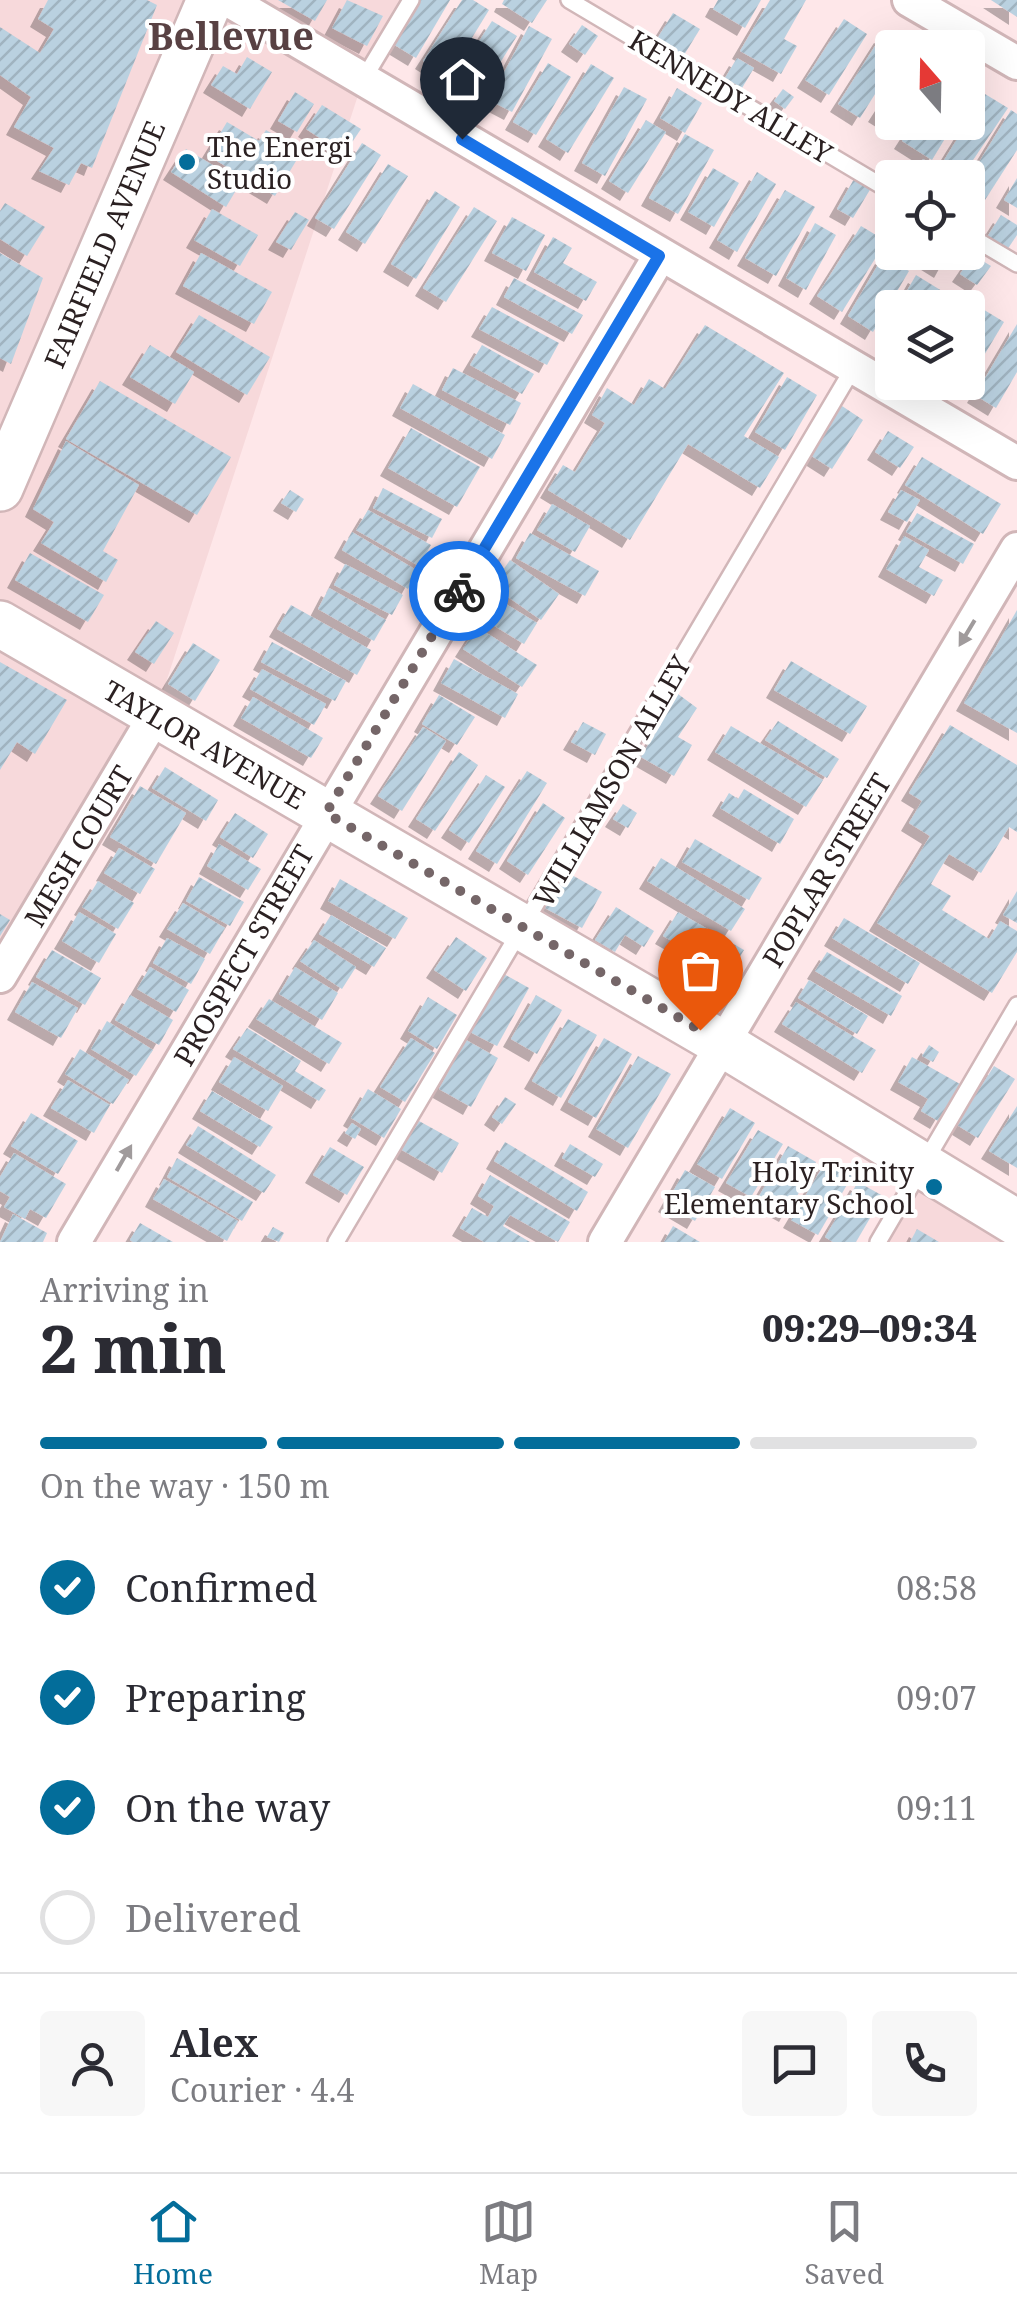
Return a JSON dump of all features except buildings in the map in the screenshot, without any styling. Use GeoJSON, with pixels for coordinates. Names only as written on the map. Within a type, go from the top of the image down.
{"type":"FeatureCollection","features":[{"type":"Feature","properties":{"kind":"street","name":"FAIRFIELD AVENUE"},"geometry":{"type":"LineString","coordinates":[[0,488],[210,0]]}},
{"type":"Feature","properties":{"kind":"street"},"geometry":{"type":"LineString","coordinates":[[228,0],[852,370],[1017,463]]}},
{"type":"Feature","properties":{"kind":"street"},"geometry":{"type":"LineString","coordinates":[[909,0],[1017,63]]}},
{"type":"Feature","properties":{"kind":"street","name":"PROSPECT STREET"},"geometry":{"type":"LineString","coordinates":[[74,1242],[659,256]]}},
{"type":"Feature","properties":{"kind":"street","name":"POPLAR STREET"},"geometry":{"type":"LineString","coordinates":[[605,1242],[1017,549]]}},
{"type":"Feature","properties":{"kind":"street","name":"TAYLOR AVENUE"},"geometry":{"type":"LineString","coordinates":[[0,624],[723,1044],[1017,1222]]}},
{"type":"Feature","properties":{"kind":"street","name":"MESH COURT"},"geometry":{"type":"LineString","coordinates":[[0,976],[156,716]]}},
{"type":"Feature","properties":{"kind":"lane"},"geometry":{"type":"LineString","coordinates":[[363,80],[410,0]]}},
{"type":"Feature","properties":{"kind":"lane","name":"KENNEDY ALLEY"},"geometry":{"type":"LineString","coordinates":[[569,0],[875,182]]}},
{"type":"Feature","properties":{"kind":"lane"},"geometry":{"type":"LineString","coordinates":[[985,245],[1017,264]]}},
{"type":"Feature","properties":{"kind":"lane","name":"WILLIAMSON ALLEY"},"geometry":{"type":"LineString","coordinates":[[336,1242],[852,370]]}},
{"type":"Feature","properties":{"kind":"lane"},"geometry":{"type":"LineString","coordinates":[[878,1242],[1017,1005]]}},
{"type":"Feature","properties":{"kind":"shaded area"},"geometry":{"type":"Polygon","coordinates":[[[0,0],[411,0],[363,80],[155,716],[0,976],[0,0]]]}},
{"type":"Feature","properties":{"kind":"shaded area","name":"Holy Trinity Elementary School"},"geometry":{"type":"Polygon","coordinates":[[[922,1166],[1017,1242],[878,1242],[922,1166]]]}},
{"type":"Feature","properties":{"kind":"way so far"},"geometry":{"type":"LineString","coordinates":[[459,591],[326,813],[700,1030]]}},
{"type":"Feature","properties":{"kind":"place","name":"The Energi Studio"},"geometry":{"type":"Point","coordinates":[187,162]}},
{"type":"Feature","properties":{"kind":"place","name":"Holy Trinity Elementary School"},"geometry":{"type":"Point","coordinates":[934,1187]}},
{"type":"Feature","properties":{"kind":"district","name":"Bellevue"},"geometry":{"type":"Point","coordinates":[231,35]}},
{"type":"Feature","properties":{"kind":"route"},"geometry":{"type":"LineString","coordinates":[[459,591],[659,256],[462,139]]}}]}
